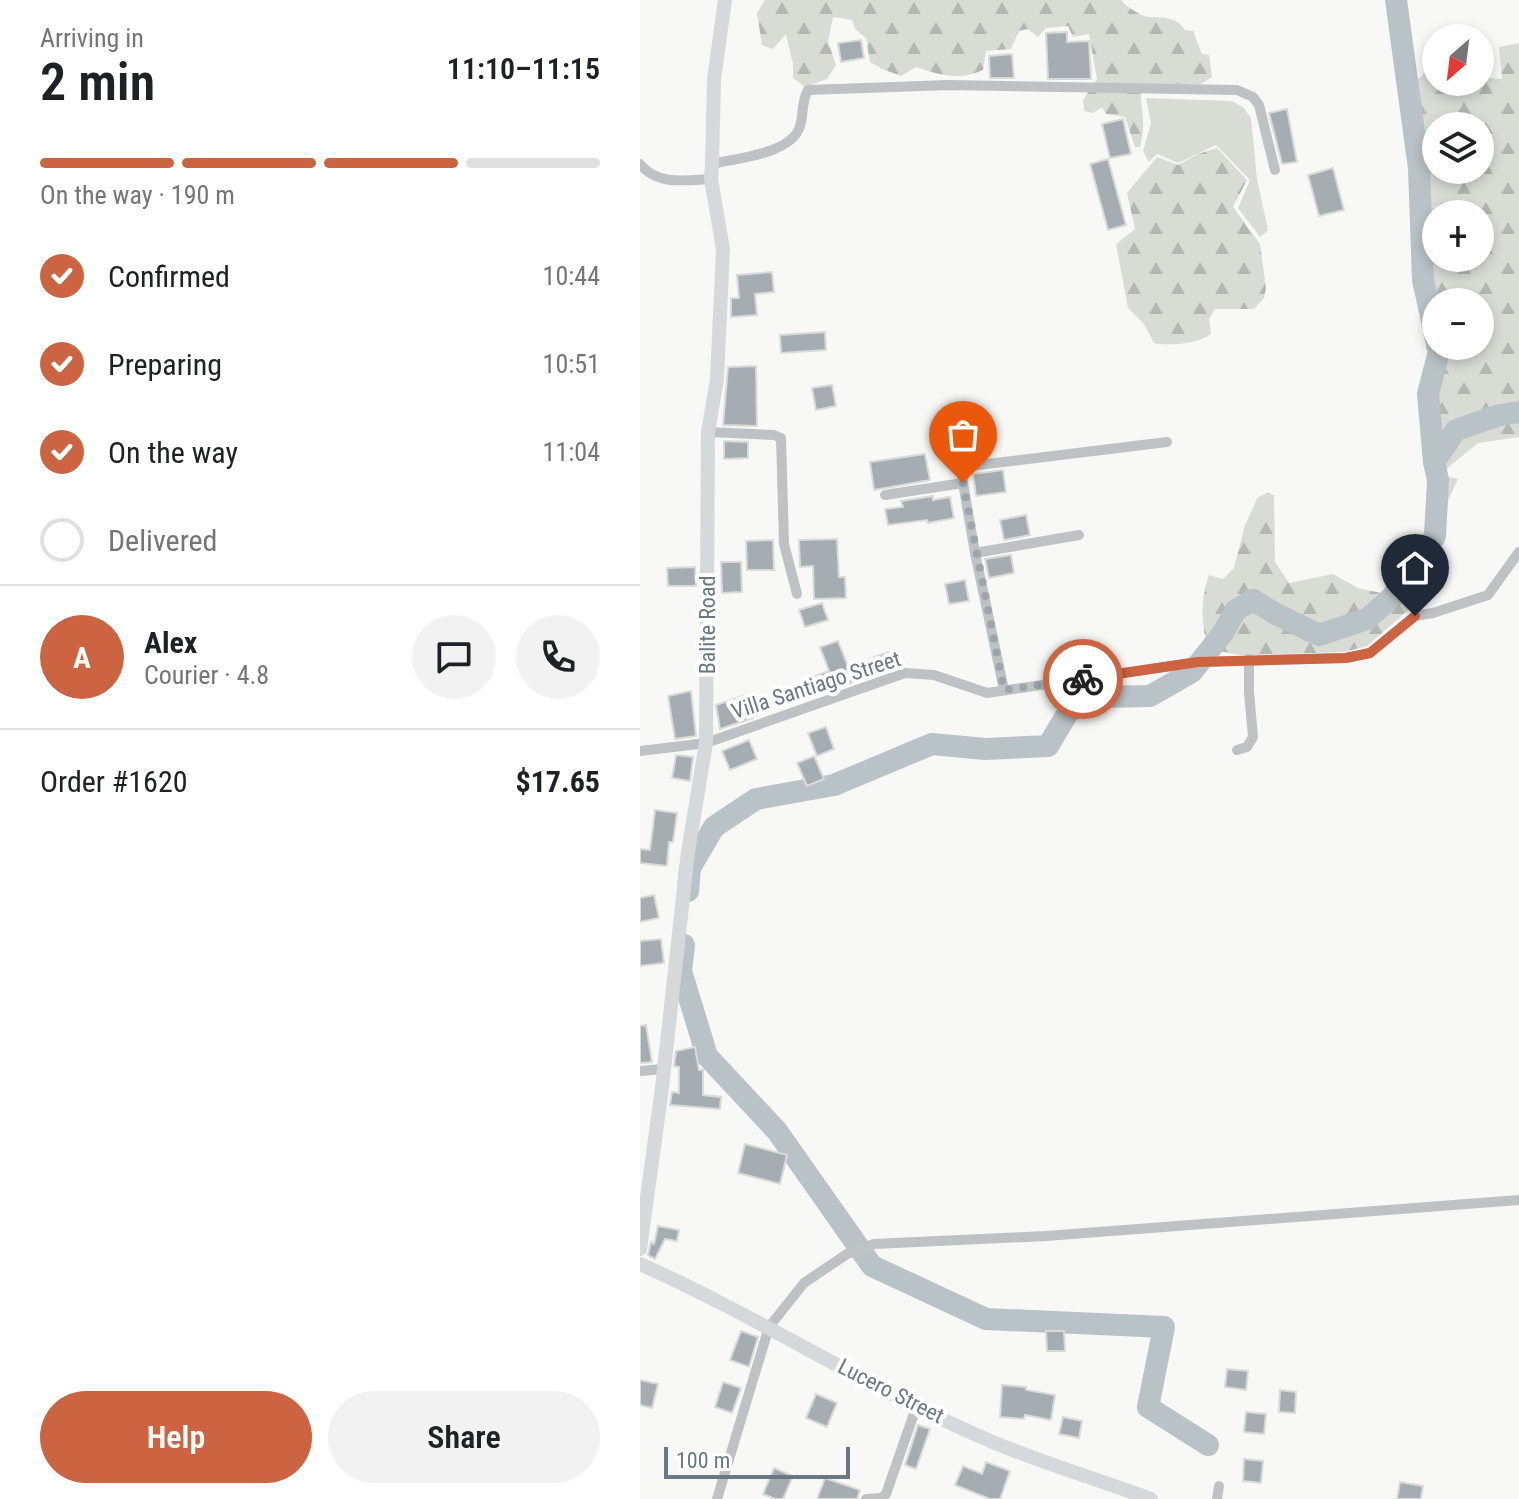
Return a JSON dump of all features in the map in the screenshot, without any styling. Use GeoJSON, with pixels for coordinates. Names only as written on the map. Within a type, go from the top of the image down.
{"type":"FeatureCollection","features":[{"type":"Feature","properties":{"kind":"street","name":"Balite Road"},"geometry":{"type":"LineString","coordinates":[[640,1249],[690,845],[706,743],[708,432],[717,379],[723,249],[712,172],[714,79],[725,0]]}},
{"type":"Feature","properties":{"kind":"street"},"geometry":{"type":"LineString","coordinates":[[640,164],[664,180],[712,172],[780,148],[792,140],[800,126],[802,100],[808,90],[949,85],[1237,90],[1253,97],[1259,105],[1275,170]]}},
{"type":"Feature","properties":{"kind":"street"},"geometry":{"type":"LineString","coordinates":[[956,423],[975,553],[1004,690]]}},
{"type":"Feature","properties":{"kind":"street"},"geometry":{"type":"LineString","coordinates":[[708,432],[774,435],[781,438],[782,529],[797,594]]}},
{"type":"Feature","properties":{"kind":"street"},"geometry":{"type":"LineString","coordinates":[[962,467],[1167,442]]}},
{"type":"Feature","properties":{"kind":"street"},"geometry":{"type":"LineString","coordinates":[[885,495],[963,483]]}},
{"type":"Feature","properties":{"kind":"street"},"geometry":{"type":"LineString","coordinates":[[975,553],[1079,535]]}},
{"type":"Feature","properties":{"kind":"street","name":"Villa Santiago Street"},"geometry":{"type":"LineString","coordinates":[[640,751],[706,743],[905,673],[934,675],[987,693],[1198,662],[1346,658],[1370,653],[1415,616],[1488,595],[1519,552]]}},
{"type":"Feature","properties":{"kind":"street"},"geometry":{"type":"LineString","coordinates":[[1237,750],[1247,747],[1253,737],[1249,659]]}},
{"type":"Feature","properties":{"kind":"street"},"geometry":{"type":"LineString","coordinates":[[640,1071],[664,1069]]}},
{"type":"Feature","properties":{"kind":"street"},"geometry":{"type":"LineString","coordinates":[[717,1499],[769,1327],[804,1283],[847,1254],[874,1244],[1046,1236],[1519,1200]]}},
{"type":"Feature","properties":{"kind":"street","name":"Lucero Street"},"geometry":{"type":"LineString","coordinates":[[640,1264],[695,1288],[917,1405],[995,1442],[1151,1499]]}},
{"type":"Feature","properties":{"kind":"street"},"geometry":{"type":"LineString","coordinates":[[866,1499],[882,1498],[886,1494],[917,1405]]}},
{"type":"Feature","properties":{"kind":"street"},"geometry":{"type":"LineString","coordinates":[[1217,1499],[1219,1486]]}},
{"type":"Feature","properties":{"kind":"green space"},"geometry":{"type":"Polygon","coordinates":[[[765,0],[1121,0],[1142,15],[1169,19],[1178,22],[1185,30],[1193,31],[1202,54],[1209,55],[1212,77],[1201,84],[1141,86],[1143,130],[1140,147],[1135,147],[1125,117],[1106,114],[1102,107],[1093,113],[1084,111],[1083,100],[1097,79],[1089,34],[1073,37],[1068,26],[1046,28],[1038,37],[1028,29],[1019,31],[1011,49],[986,51],[983,70],[957,76],[916,67],[901,76],[870,62],[866,38],[855,29],[852,20],[833,17],[828,41],[836,65],[827,79],[805,87],[793,78],[786,34],[773,49],[762,45],[757,13],[765,0]]]}},
{"type":"Feature","properties":{"kind":"green space"},"geometry":{"type":"Polygon","coordinates":[[[1519,43],[1519,437],[1478,443],[1444,471],[1430,474],[1420,399],[1428,360],[1494,360],[1494,288],[1422,288],[1402,97],[1422,75],[1422,96],[1494,96],[1494,78],[1502,79],[1499,47],[1519,43]]]}},
{"type":"Feature","properties":{"kind":"green space"},"geometry":{"type":"Polygon","coordinates":[[[1146,98],[1232,101],[1244,108],[1251,118],[1257,179],[1268,230],[1260,237],[1238,208],[1250,180],[1216,145],[1178,163],[1157,154],[1149,162],[1143,151],[1151,123],[1146,98]]]}},
{"type":"Feature","properties":{"kind":"green space"},"geometry":{"type":"Polygon","coordinates":[[[1217,148],[1247,180],[1233,207],[1260,244],[1266,288],[1264,298],[1254,309],[1215,309],[1209,319],[1211,334],[1198,340],[1154,343],[1144,324],[1128,308],[1116,244],[1135,229],[1127,193],[1157,157],[1178,165],[1217,148]]]}},
{"type":"Feature","properties":{"kind":"green space"},"geometry":{"type":"Polygon","coordinates":[[[1450,477],[1458,479],[1448,501],[1438,560],[1422,598],[1367,646],[1344,652],[1258,655],[1208,649],[1202,612],[1209,575],[1223,579],[1234,568],[1245,525],[1258,497],[1268,493],[1274,495],[1275,562],[1289,583],[1333,574],[1358,588],[1381,593],[1424,532],[1428,492],[1432,491],[1432,485],[1450,477]]]}},
{"type":"Feature","properties":{"kind":"building"},"geometry":{"type":"Polygon","coordinates":[[[1067,32],[1067,42],[1089,41],[1091,79],[1048,79],[1046,33],[1067,32]]]}},
{"type":"Feature","properties":{"kind":"building"},"geometry":{"type":"Polygon","coordinates":[[[861,40],[864,58],[841,62],[838,43],[861,40]]]}},
{"type":"Feature","properties":{"kind":"building"},"geometry":{"type":"Polygon","coordinates":[[[1012,54],[1014,78],[990,78],[989,56],[1012,54]]]}},
{"type":"Feature","properties":{"kind":"building"},"geometry":{"type":"Polygon","coordinates":[[[1287,109],[1297,162],[1282,164],[1269,113],[1287,109]]]}},
{"type":"Feature","properties":{"kind":"building"},"geometry":{"type":"Polygon","coordinates":[[[1123,119],[1131,154],[1110,158],[1102,124],[1123,119]]]}},
{"type":"Feature","properties":{"kind":"building"},"geometry":{"type":"Polygon","coordinates":[[[1108,159],[1126,225],[1108,230],[1090,164],[1108,159]]]}},
{"type":"Feature","properties":{"kind":"building"},"geometry":{"type":"Polygon","coordinates":[[[1333,168],[1344,210],[1319,216],[1308,175],[1333,168]]]}},
{"type":"Feature","properties":{"kind":"building"},"geometry":{"type":"Polygon","coordinates":[[[772,272],[774,292],[755,294],[757,315],[731,317],[731,298],[739,298],[737,275],[772,272]]]}},
{"type":"Feature","properties":{"kind":"building"},"geometry":{"type":"Polygon","coordinates":[[[825,332],[826,350],[781,353],[780,335],[825,332]]]}},
{"type":"Feature","properties":{"kind":"building"},"geometry":{"type":"Polygon","coordinates":[[[756,366],[757,426],[723,425],[728,367],[756,366]]]}},
{"type":"Feature","properties":{"kind":"building"},"geometry":{"type":"Polygon","coordinates":[[[832,385],[836,406],[816,410],[812,388],[832,385]]]}},
{"type":"Feature","properties":{"kind":"building"},"geometry":{"type":"Polygon","coordinates":[[[724,441],[748,442],[748,458],[724,459],[724,441]]]}},
{"type":"Feature","properties":{"kind":"building"},"geometry":{"type":"Polygon","coordinates":[[[925,454],[930,480],[874,490],[870,462],[925,454]]]}},
{"type":"Feature","properties":{"kind":"building"},"geometry":{"type":"Polygon","coordinates":[[[1003,470],[1006,492],[976,496],[973,474],[1003,470]]]}},
{"type":"Feature","properties":{"kind":"building"},"geometry":{"type":"Polygon","coordinates":[[[933,496],[933,500],[950,497],[954,518],[888,525],[885,509],[903,507],[901,501],[933,496]]]}},
{"type":"Feature","properties":{"kind":"building"},"geometry":{"type":"Polygon","coordinates":[[[1026,515],[1030,535],[1004,540],[1000,520],[1026,515]]]}},
{"type":"Feature","properties":{"kind":"building"},"geometry":{"type":"Polygon","coordinates":[[[837,539],[839,577],[845,577],[846,598],[814,599],[813,566],[800,567],[799,540],[837,539]]]}},
{"type":"Feature","properties":{"kind":"building"},"geometry":{"type":"Polygon","coordinates":[[[773,540],[774,570],[747,570],[746,541],[773,540]]]}},
{"type":"Feature","properties":{"kind":"building"},"geometry":{"type":"Polygon","coordinates":[[[1011,555],[1014,573],[989,578],[985,559],[1011,555]]]}},
{"type":"Feature","properties":{"kind":"building"},"geometry":{"type":"Polygon","coordinates":[[[721,562],[741,562],[742,592],[722,593],[721,562]]]}},
{"type":"Feature","properties":{"kind":"building"},"geometry":{"type":"Polygon","coordinates":[[[695,567],[696,586],[668,586],[667,568],[695,567]]]}},
{"type":"Feature","properties":{"kind":"building"},"geometry":{"type":"Polygon","coordinates":[[[965,580],[969,601],[949,604],[945,584],[965,580]]]}},
{"type":"Feature","properties":{"kind":"building"},"geometry":{"type":"Polygon","coordinates":[[[822,603],[828,620],[805,627],[799,610],[822,603]]]}},
{"type":"Feature","properties":{"kind":"building"},"geometry":{"type":"Polygon","coordinates":[[[838,641],[854,682],[811,697],[805,680],[829,671],[820,647],[838,641]]]}},
{"type":"Feature","properties":{"kind":"building"},"geometry":{"type":"Polygon","coordinates":[[[893,651],[898,667],[879,674],[874,657],[893,651]]]}},
{"type":"Feature","properties":{"kind":"building"},"geometry":{"type":"Polygon","coordinates":[[[691,691],[696,736],[675,739],[668,696],[691,691]]]}},
{"type":"Feature","properties":{"kind":"building"},"geometry":{"type":"Polygon","coordinates":[[[746,695],[753,718],[720,729],[716,705],[746,695]]]}},
{"type":"Feature","properties":{"kind":"building"},"geometry":{"type":"Polygon","coordinates":[[[826,727],[834,749],[817,756],[808,733],[826,727]]]}},
{"type":"Feature","properties":{"kind":"building"},"geometry":{"type":"Polygon","coordinates":[[[749,740],[757,759],[730,770],[722,751],[749,740]]]}},
{"type":"Feature","properties":{"kind":"building"},"geometry":{"type":"Polygon","coordinates":[[[676,755],[693,757],[690,781],[672,778],[676,755]]]}},
{"type":"Feature","properties":{"kind":"building"},"geometry":{"type":"Polygon","coordinates":[[[814,756],[824,779],[807,786],[797,763],[814,756]]]}},
{"type":"Feature","properties":{"kind":"building"},"geometry":{"type":"Polygon","coordinates":[[[655,810],[677,813],[673,842],[669,842],[667,866],[640,863],[640,849],[650,850],[655,810]]]}},
{"type":"Feature","properties":{"kind":"building"},"geometry":{"type":"Polygon","coordinates":[[[654,895],[659,918],[640,922],[640,898],[654,895]]]}},
{"type":"Feature","properties":{"kind":"building"},"geometry":{"type":"Polygon","coordinates":[[[661,939],[664,963],[640,966],[640,941],[661,939]]]}},
{"type":"Feature","properties":{"kind":"building"},"geometry":{"type":"Polygon","coordinates":[[[646,1025],[652,1062],[640,1063],[640,1026],[646,1025]]]}},
{"type":"Feature","properties":{"kind":"building"},"geometry":{"type":"Polygon","coordinates":[[[695,1047],[699,1070],[703,1070],[703,1095],[721,1097],[720,1109],[670,1105],[672,1092],[679,1093],[679,1067],[674,1066],[676,1051],[695,1047]]]}},
{"type":"Feature","properties":{"kind":"building"},"geometry":{"type":"Polygon","coordinates":[[[745,1144],[787,1155],[780,1184],[738,1173],[745,1144]]]}},
{"type":"Feature","properties":{"kind":"building"},"geometry":{"type":"Polygon","coordinates":[[[658,1226],[679,1230],[677,1241],[665,1239],[655,1259],[648,1255],[658,1226]]]}},
{"type":"Feature","properties":{"kind":"building"},"geometry":{"type":"Polygon","coordinates":[[[741,1331],[758,1337],[749,1367],[730,1360],[741,1331]]]}},
{"type":"Feature","properties":{"kind":"building"},"geometry":{"type":"Polygon","coordinates":[[[1046,1331],[1064,1331],[1065,1351],[1047,1351],[1046,1331]]]}},
{"type":"Feature","properties":{"kind":"building"},"geometry":{"type":"Polygon","coordinates":[[[1227,1369],[1248,1371],[1246,1390],[1225,1387],[1227,1369]]]}},
{"type":"Feature","properties":{"kind":"building"},"geometry":{"type":"Polygon","coordinates":[[[640,1380],[658,1384],[652,1408],[640,1405],[640,1380]]]}},
{"type":"Feature","properties":{"kind":"building"},"geometry":{"type":"Polygon","coordinates":[[[723,1382],[741,1388],[732,1413],[715,1407],[723,1382]]]}},
{"type":"Feature","properties":{"kind":"building"},"geometry":{"type":"Polygon","coordinates":[[[1002,1385],[1026,1387],[1026,1390],[1055,1395],[1051,1420],[1025,1415],[1024,1419],[1000,1417],[1002,1385]]]}},
{"type":"Feature","properties":{"kind":"building"},"geometry":{"type":"Polygon","coordinates":[[[1280,1390],[1296,1392],[1295,1413],[1279,1412],[1280,1390]]]}},
{"type":"Feature","properties":{"kind":"building"},"geometry":{"type":"Polygon","coordinates":[[[816,1394],[837,1403],[827,1427],[806,1418],[816,1394]]]}},
{"type":"Feature","properties":{"kind":"building"},"geometry":{"type":"Polygon","coordinates":[[[1246,1412],[1266,1414],[1264,1434],[1244,1432],[1246,1412]]]}},
{"type":"Feature","properties":{"kind":"building"},"geometry":{"type":"Polygon","coordinates":[[[1063,1417],[1082,1421],[1079,1438],[1059,1434],[1063,1417]]]}},
{"type":"Feature","properties":{"kind":"building"},"geometry":{"type":"Polygon","coordinates":[[[918,1425],[930,1429],[916,1469],[905,1465],[918,1425]]]}},
{"type":"Feature","properties":{"kind":"building"},"geometry":{"type":"Polygon","coordinates":[[[1244,1459],[1263,1461],[1261,1483],[1243,1481],[1244,1459]]]}},
{"type":"Feature","properties":{"kind":"building"},"geometry":{"type":"Polygon","coordinates":[[[986,1462],[1010,1471],[1000,1499],[990,1499],[955,1485],[963,1466],[982,1474],[986,1462]]]}},
{"type":"Feature","properties":{"kind":"building"},"geometry":{"type":"Polygon","coordinates":[[[774,1468],[793,1476],[783,1499],[763,1494],[774,1468]]]}},
{"type":"Feature","properties":{"kind":"building"},"geometry":{"type":"Polygon","coordinates":[[[825,1478],[860,1490],[857,1499],[817,1499],[825,1478]]]}},
{"type":"Feature","properties":{"kind":"building"},"geometry":{"type":"Polygon","coordinates":[[[1400,1482],[1423,1486],[1421,1499],[1397,1499],[1400,1482]]]}},
{"type":"Feature","properties":{"kind":"waterway"},"geometry":{"type":"LineString","coordinates":[[1396,0],[1419,168],[1425,288]]}},
{"type":"Feature","properties":{"kind":"waterway"},"geometry":{"type":"LineString","coordinates":[[688,891],[690,868],[714,827],[756,799],[834,785],[932,744],[985,749],[1048,746],[1069,711],[1098,697],[1150,696],[1192,672],[1223,633],[1236,610],[1253,600],[1319,635],[1367,619],[1407,584],[1435,536],[1438,480],[1428,394],[1437,360]]}},
{"type":"Feature","properties":{"kind":"waterway"},"geometry":{"type":"LineString","coordinates":[[1434,462],[1456,430],[1519,412]]}},
{"type":"Feature","properties":{"kind":"waterway"},"geometry":{"type":"LineString","coordinates":[[684,945],[681,971],[707,1056],[777,1131],[872,1266],[986,1319],[1164,1327],[1148,1407],[1208,1445]]}},
{"type":"Feature","properties":{"kind":"way so far"},"geometry":{"type":"LineString","coordinates":[[963,483],[1004,690],[1083,679]]}},
{"type":"Feature","properties":{"kind":"route"},"geometry":{"type":"LineString","coordinates":[[1083,679],[1198,662],[1346,658],[1370,653],[1415,616]]}}]}
